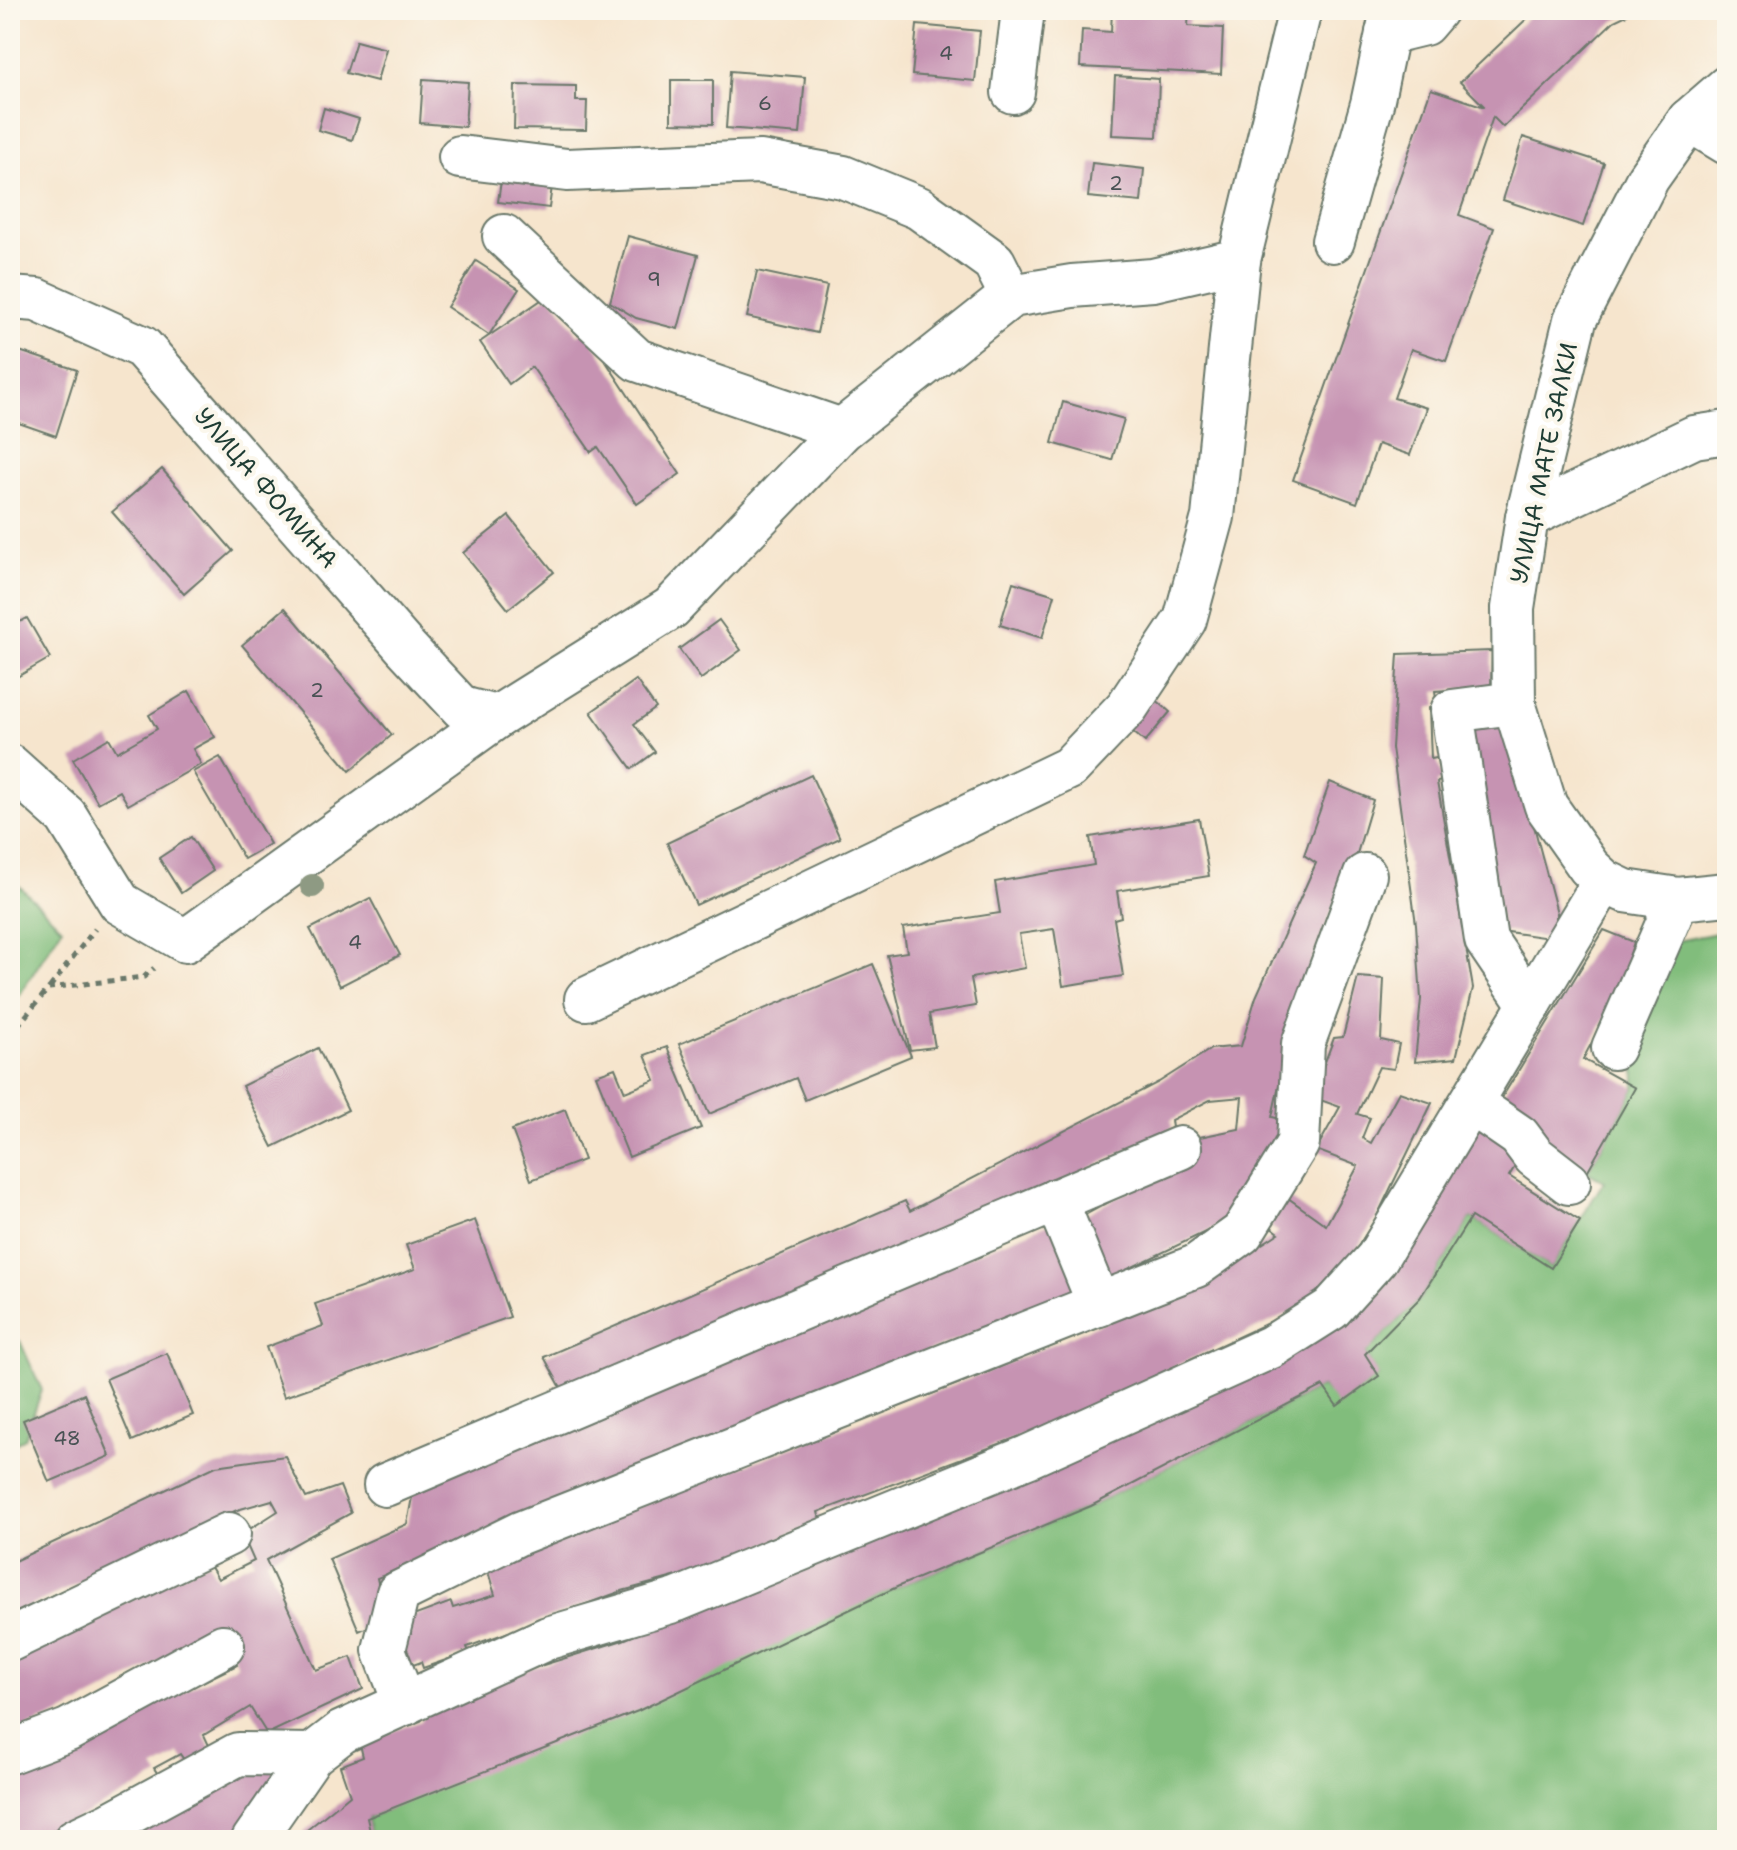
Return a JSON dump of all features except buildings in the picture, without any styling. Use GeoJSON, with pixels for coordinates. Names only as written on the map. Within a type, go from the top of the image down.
{"type":"FeatureCollection","features":[{"type":"Feature","properties":{"kind":"street"},"geometry":{"type":"LineString","coordinates":[[1013,92],[1023,10]]}},
{"type":"Feature","properties":{"kind":"street"},"geometry":{"type":"LineString","coordinates":[[586,999],[1069,768],[1127,707],[1185,620],[1213,517],[1239,260],[1300,10]]}},
{"type":"Feature","properties":{"kind":"street"},"geometry":{"type":"LineString","coordinates":[[1333,241],[1372,104],[1390,22],[1424,24],[1436,10]]}},
{"type":"Feature","properties":{"kind":"street","name":"УЛИЦА МАТЕ ЗАЛКИ"},"geometry":{"type":"LineString","coordinates":[[1604,881],[1589,867],[1546,806],[1514,703],[1513,608],[1527,517],[1575,320],[1648,178],[1689,120],[1727,87]]}},
{"type":"Feature","properties":{"kind":"street"},"geometry":{"type":"LineString","coordinates":[[1689,120],[1727,143]]}},
{"type":"Feature","properties":{"kind":"street"},"geometry":{"type":"LineString","coordinates":[[460,157],[567,170],[760,162],[843,177],[919,208],[994,262],[1011,296]]}},
{"type":"Feature","properties":{"kind":"street"},"geometry":{"type":"LineString","coordinates":[[504,236],[637,360],[842,430]]}},
{"type":"Feature","properties":{"kind":"street"},"geometry":{"type":"LineString","coordinates":[[10,766],[66,816],[120,903],[185,941],[497,717],[671,608],[842,430],[1011,296],[1072,286],[1153,280],[1239,260]]}},
{"type":"Feature","properties":{"kind":"street","name":"УЛИЦА ФОМИНА"},"geometry":{"type":"LineString","coordinates":[[10,298],[37,300],[142,347],[462,708],[497,717]]}},
{"type":"Feature","properties":{"kind":"street"},"geometry":{"type":"LineString","coordinates":[[1527,517],[1694,437],[1727,432]]}},
{"type":"Feature","properties":{"kind":"street"},"geometry":{"type":"LineString","coordinates":[[1514,703],[1452,711],[1486,940],[1530,1005]]}},
{"type":"Feature","properties":{"kind":"street"},"geometry":{"type":"LineString","coordinates":[[405,1704],[384,1650],[398,1593],[520,1533],[1196,1266],[1242,1233],[1298,1143],[1303,1044],[1365,875]]}},
{"type":"Feature","properties":{"kind":"street"},"geometry":{"type":"LineString","coordinates":[[253,1840],[312,1755],[342,1732],[548,1638],[677,1600],[1027,1457],[1271,1347],[1331,1309],[1377,1258],[1604,881],[1625,891],[1678,899],[1727,894]]}},
{"type":"Feature","properties":{"kind":"street"},"geometry":{"type":"LineString","coordinates":[[1613,1048],[1678,899]]}},
{"type":"Feature","properties":{"kind":"street"},"geometry":{"type":"LineString","coordinates":[[1471,1103],[1519,1136],[1534,1156],[1569,1183]]}},
{"type":"Feature","properties":{"kind":"street"},"geometry":{"type":"LineString","coordinates":[[385,1485],[1180,1148]]}},
{"type":"Feature","properties":{"kind":"street"},"geometry":{"type":"LineString","coordinates":[[1056,1200],[1099,1305]]}},
{"type":"Feature","properties":{"kind":"street"},"geometry":{"type":"LineString","coordinates":[[10,1640],[229,1534]]}},
{"type":"Feature","properties":{"kind":"street"},"geometry":{"type":"LineString","coordinates":[[10,1752],[68,1730],[223,1646]]}},
{"type":"Feature","properties":{"kind":"street"},"geometry":{"type":"LineString","coordinates":[[75,1840],[238,1754],[312,1755]]}},
{"type":"Feature","properties":{"kind":"path"},"geometry":{"type":"LineString","coordinates":[[10,1035],[97,925],[120,903]]}},
{"type":"Feature","properties":{"kind":"path"},"geometry":{"type":"LineString","coordinates":[[49,988],[144,977],[185,941]]}},
{"type":"Feature","properties":{"kind":"green space"},"geometry":{"type":"Polygon","coordinates":[[[10,877],[62,928],[10,1010],[10,877]]]}},
{"type":"Feature","properties":{"kind":"green space"},"geometry":{"type":"Polygon","coordinates":[[[1727,931],[1727,1840],[372,1840],[367,1818],[899,1586],[1091,1506],[1323,1386],[1338,1405],[1378,1376],[1365,1354],[1420,1298],[1471,1217],[1551,1268],[1604,1181],[1587,1172],[1635,1088],[1634,1017],[1672,942],[1727,931]]]}},
{"type":"Feature","properties":{"kind":"green space"},"geometry":{"type":"Polygon","coordinates":[[[10,1338],[20,1341],[42,1390],[25,1438],[10,1447],[10,1338]]]}}]}
